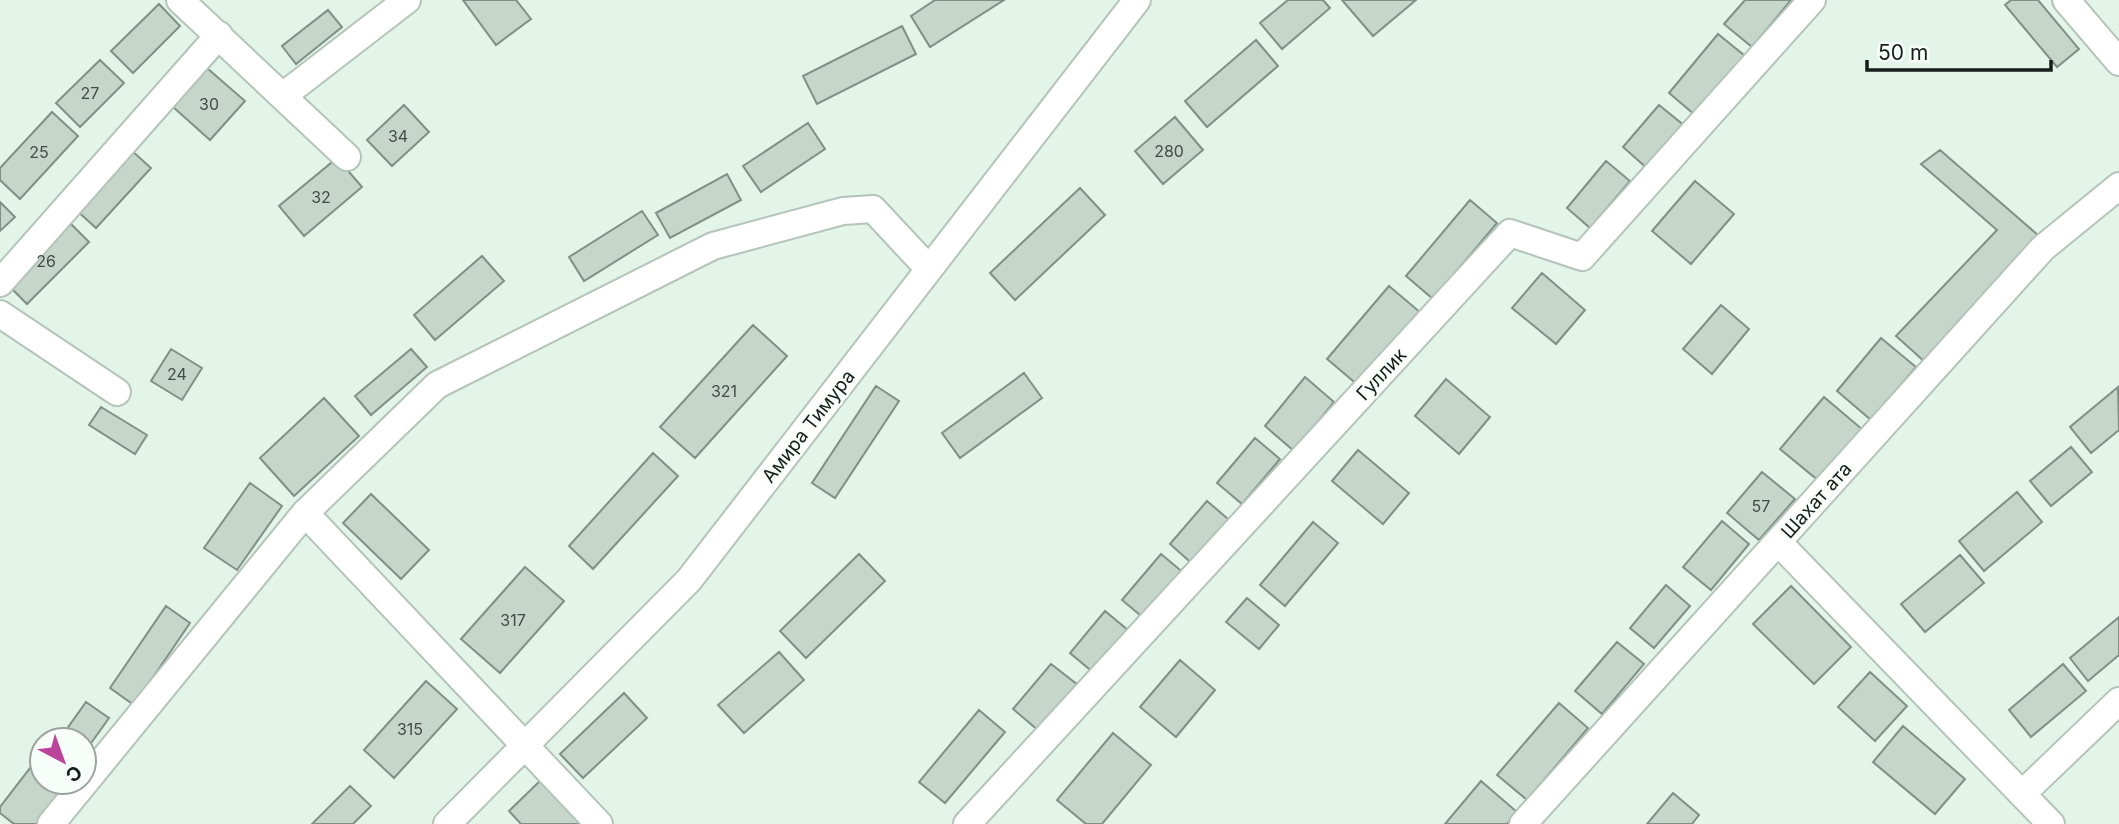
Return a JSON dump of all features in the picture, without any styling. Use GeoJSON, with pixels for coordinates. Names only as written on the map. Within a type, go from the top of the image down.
{"type":"FeatureCollection","features":[{"type":"Feature","properties":{"kind":"street"},"geometry":{"type":"LineString","coordinates":[[180,0],[347,157]]}},
{"type":"Feature","properties":{"kind":"street"},"geometry":{"type":"LineString","coordinates":[[284,95],[407,0]]}},
{"type":"Feature","properties":{"kind":"street","name":"Амира Тимура"},"geometry":{"type":"LineString","coordinates":[[447,824],[689,580],[1137,0]]}},
{"type":"Feature","properties":{"kind":"street","name":"Гуллик"},"geometry":{"type":"LineString","coordinates":[[967,824],[1510,233],[1581,257],[1812,0]]}},
{"type":"Feature","properties":{"kind":"street"},"geometry":{"type":"LineString","coordinates":[[2066,0],[2119,62]]}},
{"type":"Feature","properties":{"kind":"street"},"geometry":{"type":"LineString","coordinates":[[0,283],[219,35]]}},
{"type":"Feature","properties":{"kind":"street","name":"Шахат ата"},"geometry":{"type":"LineString","coordinates":[[1536,820],[1778,542],[2043,248],[2119,186]]}},
{"type":"Feature","properties":{"kind":"street"},"geometry":{"type":"LineString","coordinates":[[51,824],[305,513],[437,385],[713,246],[843,211],[873,209],[929,269]]}},
{"type":"Feature","properties":{"kind":"street"},"geometry":{"type":"LineString","coordinates":[[0,314],[117,392]]}},
{"type":"Feature","properties":{"kind":"street"},"geometry":{"type":"LineString","coordinates":[[305,513],[599,824]]}},
{"type":"Feature","properties":{"kind":"street"},"geometry":{"type":"LineString","coordinates":[[1778,542],[2051,824]]}},
{"type":"Feature","properties":{"kind":"street"},"geometry":{"type":"LineString","coordinates":[[2022,794],[2119,701]]}},
{"type":"Feature","properties":{"kind":"building"},"geometry":{"type":"Polygon","coordinates":[[[463,0],[516,0],[531,19],[496,45],[463,0]]]}},
{"type":"Feature","properties":{"kind":"building"},"geometry":{"type":"Polygon","coordinates":[[[935,0],[1004,0],[930,47],[911,16],[935,0]]]}},
{"type":"Feature","properties":{"kind":"building"},"geometry":{"type":"Polygon","coordinates":[[[1288,0],[1323,0],[1330,8],[1282,49],[1260,23],[1288,0]]]}},
{"type":"Feature","properties":{"kind":"building"},"geometry":{"type":"Polygon","coordinates":[[[1342,0],[1416,0],[1373,36],[1342,0]]]}},
{"type":"Feature","properties":{"kind":"building"},"geometry":{"type":"Polygon","coordinates":[[[1745,0],[1791,0],[1752,47],[1724,24],[1745,0]]]}},
{"type":"Feature","properties":{"kind":"building"},"geometry":{"type":"Polygon","coordinates":[[[2011,0],[2038,0],[2079,49],[2057,67],[2005,5],[2011,0]]]}},
{"type":"Feature","properties":{"kind":"building"},"geometry":{"type":"Polygon","coordinates":[[[159,4],[180,26],[133,73],[111,51],[159,4]]]}},
{"type":"Feature","properties":{"kind":"building"},"geometry":{"type":"Polygon","coordinates":[[[328,10],[342,27],[296,64],[282,46],[328,10]]]}},
{"type":"Feature","properties":{"kind":"building"},"geometry":{"type":"Polygon","coordinates":[[[902,26],[916,54],[817,104],[803,76],[902,26]]]}},
{"type":"Feature","properties":{"kind":"building"},"geometry":{"type":"Polygon","coordinates":[[[1718,34],[1745,56],[1695,115],[1669,93],[1718,34]]]}},
{"type":"Feature","properties":{"kind":"building"},"geometry":{"type":"Polygon","coordinates":[[[1256,40],[1278,66],[1207,127],[1185,101],[1256,40]]]}},
{"type":"Feature","properties":{"kind":"building"},"geometry":{"type":"Polygon","coordinates":[[[100,60],[124,83],[80,127],[56,103],[100,60]]]}},
{"type":"Feature","properties":{"kind":"building"},"geometry":{"type":"Polygon","coordinates":[[[207,68],[245,101],[210,140],[173,107],[207,68]]]}},
{"type":"Feature","properties":{"kind":"building"},"geometry":{"type":"Polygon","coordinates":[[[404,105],[429,132],[392,166],[367,140],[404,105]]]}},
{"type":"Feature","properties":{"kind":"building"},"geometry":{"type":"Polygon","coordinates":[[[1659,105],[1686,127],[1649,170],[1623,147],[1659,105]]]}},
{"type":"Feature","properties":{"kind":"building"},"geometry":{"type":"Polygon","coordinates":[[[52,112],[78,136],[20,199],[0,180],[0,168],[52,112]]]}},
{"type":"Feature","properties":{"kind":"building"},"geometry":{"type":"Polygon","coordinates":[[[1175,117],[1203,150],[1163,184],[1135,151],[1175,117]]]}},
{"type":"Feature","properties":{"kind":"building"},"geometry":{"type":"Polygon","coordinates":[[[808,123],[825,149],[761,192],[743,166],[808,123]]]}},
{"type":"Feature","properties":{"kind":"building"},"geometry":{"type":"Polygon","coordinates":[[[130,149],[151,168],[96,228],[75,209],[130,149]]]}},
{"type":"Feature","properties":{"kind":"building"},"geometry":{"type":"Polygon","coordinates":[[[1940,150],[2039,236],[1925,362],[1896,336],[1997,230],[1921,164],[1940,150]]]}},
{"type":"Feature","properties":{"kind":"building"},"geometry":{"type":"Polygon","coordinates":[[[337,158],[362,187],[304,236],[279,206],[337,158]]]}},
{"type":"Feature","properties":{"kind":"building"},"geometry":{"type":"Polygon","coordinates":[[[1606,161],[1630,181],[1590,228],[1567,208],[1606,161]]]}},
{"type":"Feature","properties":{"kind":"building"},"geometry":{"type":"Polygon","coordinates":[[[727,174],[741,200],[670,238],[656,213],[727,174]]]}},
{"type":"Feature","properties":{"kind":"building"},"geometry":{"type":"Polygon","coordinates":[[[1695,181],[1734,214],[1691,264],[1652,231],[1695,181]]]}},
{"type":"Feature","properties":{"kind":"building"},"geometry":{"type":"Polygon","coordinates":[[[1080,188],[1105,215],[1015,300],[990,273],[1080,188]]]}},
{"type":"Feature","properties":{"kind":"building"},"geometry":{"type":"Polygon","coordinates":[[[1470,200],[1497,223],[1433,299],[1406,276],[1470,200]]]}},
{"type":"Feature","properties":{"kind":"building"},"geometry":{"type":"Polygon","coordinates":[[[0,202],[15,217],[0,231],[0,202]]]}},
{"type":"Feature","properties":{"kind":"building"},"geometry":{"type":"Polygon","coordinates":[[[642,211],[658,235],[584,281],[569,257],[642,211]]]}},
{"type":"Feature","properties":{"kind":"building"},"geometry":{"type":"Polygon","coordinates":[[[65,218],[89,242],[27,304],[3,280],[65,218]]]}},
{"type":"Feature","properties":{"kind":"building"},"geometry":{"type":"Polygon","coordinates":[[[482,256],[504,281],[435,340],[414,315],[482,256]]]}},
{"type":"Feature","properties":{"kind":"building"},"geometry":{"type":"Polygon","coordinates":[[[1542,273],[1585,310],[1556,344],[1512,308],[1542,273]]]}},
{"type":"Feature","properties":{"kind":"building"},"geometry":{"type":"Polygon","coordinates":[[[1389,286],[1421,313],[1359,386],[1327,359],[1389,286]]]}},
{"type":"Feature","properties":{"kind":"building"},"geometry":{"type":"Polygon","coordinates":[[[1721,305],[1749,329],[1712,374],[1683,349],[1721,305]]]}},
{"type":"Feature","properties":{"kind":"building"},"geometry":{"type":"Polygon","coordinates":[[[753,325],[787,356],[695,458],[660,427],[753,325]]]}},
{"type":"Feature","properties":{"kind":"building"},"geometry":{"type":"Polygon","coordinates":[[[1881,338],[1916,367],[1871,420],[1837,391],[1881,338]]]}},
{"type":"Feature","properties":{"kind":"building"},"geometry":{"type":"Polygon","coordinates":[[[171,349],[202,368],[182,400],[151,381],[171,349]]]}},
{"type":"Feature","properties":{"kind":"building"},"geometry":{"type":"Polygon","coordinates":[[[411,349],[427,367],[371,415],[355,396],[411,349]]]}},
{"type":"Feature","properties":{"kind":"building"},"geometry":{"type":"Polygon","coordinates":[[[1024,373],[1042,398],[960,458],[942,433],[1024,373]]]}},
{"type":"Feature","properties":{"kind":"building"},"geometry":{"type":"Polygon","coordinates":[[[1305,377],[1334,402],[1294,451],[1265,426],[1305,377]]]}},
{"type":"Feature","properties":{"kind":"building"},"geometry":{"type":"Polygon","coordinates":[[[1446,379],[1490,417],[1459,454],[1415,416],[1446,379]]]}},
{"type":"Feature","properties":{"kind":"building"},"geometry":{"type":"Polygon","coordinates":[[[876,386],[899,401],[835,498],[812,483],[876,386]]]}},
{"type":"Feature","properties":{"kind":"building"},"geometry":{"type":"Polygon","coordinates":[[[2118,387],[2119,430],[2091,453],[2070,427],[2118,387]]]}},
{"type":"Feature","properties":{"kind":"building"},"geometry":{"type":"Polygon","coordinates":[[[1824,397],[1863,430],[1819,481],[1780,449],[1824,397]]]}},
{"type":"Feature","properties":{"kind":"building"},"geometry":{"type":"Polygon","coordinates":[[[324,398],[359,436],[294,496],[260,458],[324,398]]]}},
{"type":"Feature","properties":{"kind":"building"},"geometry":{"type":"Polygon","coordinates":[[[101,407],[147,435],[135,454],[89,425],[101,407]]]}},
{"type":"Feature","properties":{"kind":"building"},"geometry":{"type":"Polygon","coordinates":[[[1255,438],[1280,459],[1242,504],[1217,483],[1255,438]]]}},
{"type":"Feature","properties":{"kind":"building"},"geometry":{"type":"Polygon","coordinates":[[[2071,447],[2092,472],[2051,506],[2030,481],[2071,447]]]}},
{"type":"Feature","properties":{"kind":"building"},"geometry":{"type":"Polygon","coordinates":[[[1358,450],[1409,493],[1383,524],[1332,481],[1358,450]]]}},
{"type":"Feature","properties":{"kind":"building"},"geometry":{"type":"Polygon","coordinates":[[[653,453],[678,476],[593,569],[569,546],[653,453]]]}},
{"type":"Feature","properties":{"kind":"building"},"geometry":{"type":"Polygon","coordinates":[[[1762,472],[1795,499],[1759,540],[1727,513],[1762,472]]]}},
{"type":"Feature","properties":{"kind":"building"},"geometry":{"type":"Polygon","coordinates":[[[250,483],[282,506],[237,570],[204,548],[250,483]]]}},
{"type":"Feature","properties":{"kind":"building"},"geometry":{"type":"Polygon","coordinates":[[[2017,492],[2042,522],[1984,571],[1959,541],[2017,492]]]}},
{"type":"Feature","properties":{"kind":"building"},"geometry":{"type":"Polygon","coordinates":[[[371,494],[429,550],[401,579],[343,523],[371,494]]]}},
{"type":"Feature","properties":{"kind":"building"},"geometry":{"type":"Polygon","coordinates":[[[1207,501],[1234,524],[1197,568],[1170,544],[1207,501]]]}},
{"type":"Feature","properties":{"kind":"building"},"geometry":{"type":"Polygon","coordinates":[[[1722,521],[1749,544],[1711,590],[1683,567],[1722,521]]]}},
{"type":"Feature","properties":{"kind":"building"},"geometry":{"type":"Polygon","coordinates":[[[1313,522],[1338,543],[1285,606],[1260,585],[1313,522]]]}},
{"type":"Feature","properties":{"kind":"building"},"geometry":{"type":"Polygon","coordinates":[[[859,554],[885,581],[806,658],[780,631],[859,554]]]}},
{"type":"Feature","properties":{"kind":"building"},"geometry":{"type":"Polygon","coordinates":[[[1161,554],[1185,574],[1146,620],[1122,600],[1161,554]]]}},
{"type":"Feature","properties":{"kind":"building"},"geometry":{"type":"Polygon","coordinates":[[[1960,555],[1984,583],[1925,632],[1901,604],[1960,555]]]}},
{"type":"Feature","properties":{"kind":"building"},"geometry":{"type":"Polygon","coordinates":[[[525,567],[564,601],[500,673],[461,639],[525,567]]]}},
{"type":"Feature","properties":{"kind":"building"},"geometry":{"type":"Polygon","coordinates":[[[1666,585],[1690,606],[1654,648],[1630,628],[1666,585]]]}},
{"type":"Feature","properties":{"kind":"building"},"geometry":{"type":"Polygon","coordinates":[[[1791,586],[1851,647],[1814,684],[1753,624],[1791,586]]]}},
{"type":"Feature","properties":{"kind":"building"},"geometry":{"type":"Polygon","coordinates":[[[1247,598],[1279,625],[1259,649],[1226,622],[1247,598]]]}},
{"type":"Feature","properties":{"kind":"building"},"geometry":{"type":"Polygon","coordinates":[[[166,606],[190,623],[134,705],[110,688],[166,606]]]}},
{"type":"Feature","properties":{"kind":"building"},"geometry":{"type":"Polygon","coordinates":[[[1105,611],[1129,631],[1094,673],[1070,653],[1105,611]]]}},
{"type":"Feature","properties":{"kind":"building"},"geometry":{"type":"Polygon","coordinates":[[[2119,617],[2119,655],[2088,681],[2070,658],[2119,617]]]}},
{"type":"Feature","properties":{"kind":"building"},"geometry":{"type":"Polygon","coordinates":[[[1617,642],[1644,664],[1602,714],[1575,691],[1617,642]]]}},
{"type":"Feature","properties":{"kind":"building"},"geometry":{"type":"Polygon","coordinates":[[[779,652],[804,680],[744,733],[718,705],[779,652]]]}},
{"type":"Feature","properties":{"kind":"building"},"geometry":{"type":"Polygon","coordinates":[[[1180,660],[1215,690],[1176,737],[1140,707],[1180,660]]]}},
{"type":"Feature","properties":{"kind":"building"},"geometry":{"type":"Polygon","coordinates":[[[1051,664],[1078,685],[1039,731],[1013,709],[1051,664]]]}},
{"type":"Feature","properties":{"kind":"building"},"geometry":{"type":"Polygon","coordinates":[[[2063,664],[2086,691],[2031,737],[2009,710],[2063,664]]]}},
{"type":"Feature","properties":{"kind":"building"},"geometry":{"type":"Polygon","coordinates":[[[1870,672],[1907,706],[1875,741],[1838,707],[1870,672]]]}},
{"type":"Feature","properties":{"kind":"building"},"geometry":{"type":"Polygon","coordinates":[[[426,681],[457,709],[394,778],[364,750],[426,681]]]}},
{"type":"Feature","properties":{"kind":"building"},"geometry":{"type":"Polygon","coordinates":[[[624,693],[647,718],[583,778],[560,754],[624,693]]]}},
{"type":"Feature","properties":{"kind":"building"},"geometry":{"type":"Polygon","coordinates":[[[86,702],[109,718],[98,733],[98,726],[69,726],[86,702]]]}},
{"type":"Feature","properties":{"kind":"building"},"geometry":{"type":"Polygon","coordinates":[[[1559,703],[1588,728],[1527,800],[1497,775],[1559,703]]]}},
{"type":"Feature","properties":{"kind":"building"},"geometry":{"type":"Polygon","coordinates":[[[979,710],[1005,732],[945,803],[919,782],[979,710]]]}},
{"type":"Feature","properties":{"kind":"building"},"geometry":{"type":"Polygon","coordinates":[[[1903,726],[1965,779],[1935,814],[1873,762],[1903,726]]]}},
{"type":"Feature","properties":{"kind":"building"},"geometry":{"type":"Polygon","coordinates":[[[1113,733],[1151,765],[1102,824],[1086,824],[1057,800],[1113,733]]]}},
{"type":"Feature","properties":{"kind":"building"},"geometry":{"type":"Polygon","coordinates":[[[28,771],[28,796],[57,796],[36,824],[14,824],[0,813],[0,807],[28,771]]]}},
{"type":"Feature","properties":{"kind":"building"},"geometry":{"type":"Polygon","coordinates":[[[544,777],[589,824],[521,824],[509,811],[544,777]]]}},
{"type":"Feature","properties":{"kind":"building"},"geometry":{"type":"Polygon","coordinates":[[[1481,781],[1517,812],[1507,824],[1445,824],[1481,781]]]}},
{"type":"Feature","properties":{"kind":"building"},"geometry":{"type":"Polygon","coordinates":[[[350,786],[371,806],[353,824],[312,824],[350,786]]]}},
{"type":"Feature","properties":{"kind":"building"},"geometry":{"type":"Polygon","coordinates":[[[1673,793],[1699,815],[1692,824],[1647,824],[1673,793]]]}}]}
